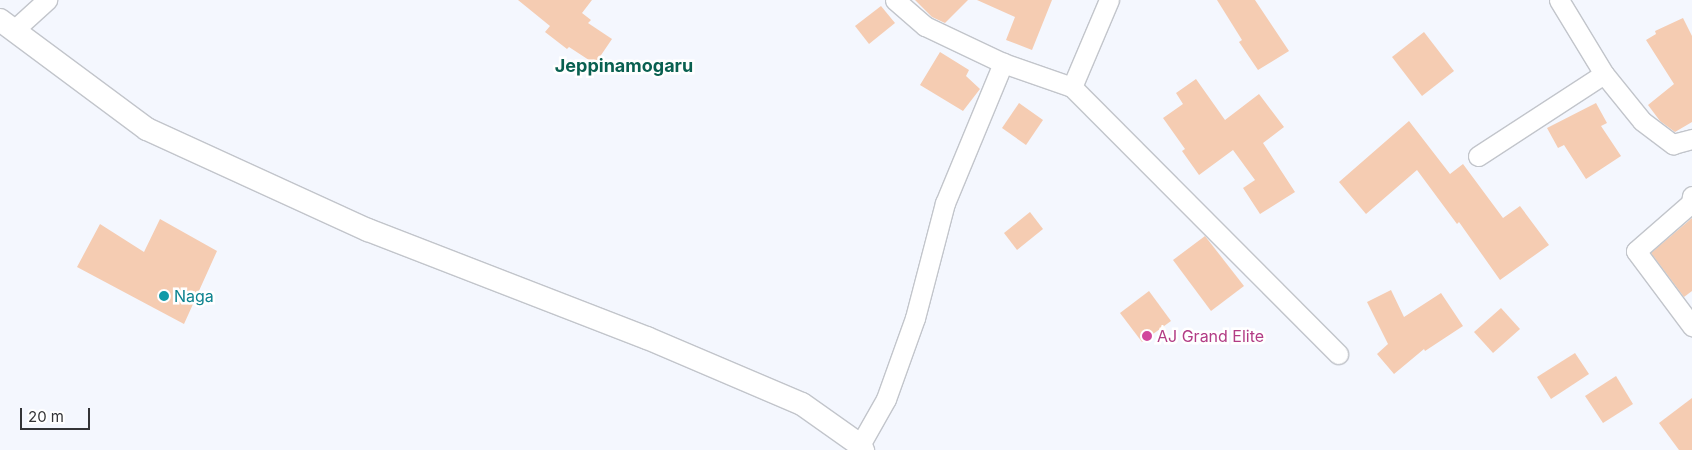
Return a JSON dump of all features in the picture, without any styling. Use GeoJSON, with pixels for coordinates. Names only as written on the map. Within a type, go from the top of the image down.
{"type":"FeatureCollection","features":[{"type":"Feature","properties":{"kind":"street"},"geometry":{"type":"LineString","coordinates":[[47,0],[7,25],[147,129],[368,230],[647,338],[802,404],[862,448],[886,399],[915,318],[945,203],[1004,64]]}},
{"type":"Feature","properties":{"kind":"street"},"geometry":{"type":"LineString","coordinates":[[895,0],[925,26],[1004,64],[1072,88],[1338,354]]}},
{"type":"Feature","properties":{"kind":"street"},"geometry":{"type":"LineString","coordinates":[[1072,88],[1109,0]]}},
{"type":"Feature","properties":{"kind":"street"},"geometry":{"type":"LineString","coordinates":[[1559,0],[1604,74],[1642,121],[1673,144],[1692,139]]}},
{"type":"Feature","properties":{"kind":"street"},"geometry":{"type":"LineString","coordinates":[[1478,156],[1604,74]]}},
{"type":"Feature","properties":{"kind":"street"},"geometry":{"type":"LineString","coordinates":[[1692,196],[1691,203],[1636,251],[1692,326]]}},
{"type":"Feature","properties":{"kind":"building"},"geometry":{"type":"Polygon","coordinates":[[[518,0],[592,0],[582,13],[591,20],[588,23],[612,39],[595,64],[569,47],[567,49],[545,32],[550,26],[518,0]]]}},
{"type":"Feature","properties":{"kind":"building"},"geometry":{"type":"Polygon","coordinates":[[[915,0],[968,0],[945,23],[932,17],[915,0]]]}},
{"type":"Feature","properties":{"kind":"building"},"geometry":{"type":"Polygon","coordinates":[[[977,0],[1052,0],[1032,50],[1006,40],[1015,17],[977,0]]]}},
{"type":"Feature","properties":{"kind":"building"},"geometry":{"type":"Polygon","coordinates":[[[1217,0],[1255,0],[1289,51],[1258,70],[1239,42],[1242,40],[1217,0]]]}},
{"type":"Feature","properties":{"kind":"building"},"geometry":{"type":"Polygon","coordinates":[[[881,6],[895,23],[869,44],[855,26],[881,6]]]}},
{"type":"Feature","properties":{"kind":"building"},"geometry":{"type":"Polygon","coordinates":[[[1683,18],[1692,36],[1692,122],[1675,132],[1660,121],[1648,105],[1674,84],[1646,40],[1656,34],[1655,31],[1683,18]]]}},
{"type":"Feature","properties":{"kind":"building"},"geometry":{"type":"Polygon","coordinates":[[[1424,32],[1454,71],[1422,96],[1392,57],[1424,32]]]}},
{"type":"Feature","properties":{"kind":"building"},"geometry":{"type":"Polygon","coordinates":[[[940,52],[969,70],[966,76],[980,89],[963,111],[920,85],[940,52]]]}},
{"type":"Feature","properties":{"kind":"building"},"geometry":{"type":"Polygon","coordinates":[[[1196,79],[1225,120],[1259,94],[1284,127],[1263,143],[1295,192],[1260,214],[1243,188],[1255,180],[1233,150],[1199,175],[1182,151],[1185,149],[1163,118],[1183,104],[1176,93],[1196,79]]]}},
{"type":"Feature","properties":{"kind":"building"},"geometry":{"type":"Polygon","coordinates":[[[1019,103],[1043,120],[1026,145],[1002,128],[1019,103]]]}},
{"type":"Feature","properties":{"kind":"building"},"geometry":{"type":"Polygon","coordinates":[[[1596,103],[1607,123],[1601,126],[1621,156],[1586,179],[1564,145],[1558,148],[1547,128],[1596,103]]]}},
{"type":"Feature","properties":{"kind":"building"},"geometry":{"type":"Polygon","coordinates":[[[1409,121],[1450,174],[1463,164],[1503,218],[1520,206],[1549,245],[1500,280],[1459,222],[1457,224],[1417,170],[1366,214],[1339,182],[1409,121]]]}},
{"type":"Feature","properties":{"kind":"building"},"geometry":{"type":"Polygon","coordinates":[[[1030,212],[1043,229],[1017,250],[1004,233],[1030,212]]]}},
{"type":"Feature","properties":{"kind":"building"},"geometry":{"type":"Polygon","coordinates":[[[1692,218],[1692,291],[1684,297],[1651,253],[1692,218]]]}},
{"type":"Feature","properties":{"kind":"building","name":"Naga"},"geometry":{"type":"Polygon","coordinates":[[[160,219],[217,251],[184,324],[77,267],[100,224],[144,252],[160,219]]]}},
{"type":"Feature","properties":{"kind":"building"},"geometry":{"type":"Polygon","coordinates":[[[1205,236],[1244,286],[1211,311],[1173,260],[1205,236]]]}},
{"type":"Feature","properties":{"kind":"building"},"geometry":{"type":"Polygon","coordinates":[[[1391,290],[1404,317],[1441,293],[1463,326],[1425,351],[1424,349],[1394,374],[1377,354],[1388,344],[1367,302],[1391,290]]]}},
{"type":"Feature","properties":{"kind":"building"},"geometry":{"type":"Polygon","coordinates":[[[1149,291],[1171,321],[1142,342],[1120,313],[1149,291]]]}},
{"type":"Feature","properties":{"kind":"building"},"geometry":{"type":"Polygon","coordinates":[[[1501,308],[1520,329],[1493,353],[1474,332],[1501,308]]]}},
{"type":"Feature","properties":{"kind":"building"},"geometry":{"type":"Polygon","coordinates":[[[1575,353],[1589,374],[1551,399],[1537,377],[1575,353]]]}},
{"type":"Feature","properties":{"kind":"building"},"geometry":{"type":"Polygon","coordinates":[[[1616,376],[1633,404],[1603,423],[1585,396],[1616,376]]]}},
{"type":"Feature","properties":{"kind":"building"},"geometry":{"type":"Polygon","coordinates":[[[1692,398],[1692,450],[1679,450],[1659,423],[1692,398]]]}},
{"type":"Feature","properties":{"kind":"place","name":"Naga"},"geometry":{"type":"Point","coordinates":[164,296]}},
{"type":"Feature","properties":{"kind":"place","name":"AJ Grand Elite"},"geometry":{"type":"Point","coordinates":[1147,336]}},
{"type":"Feature","properties":{"kind":"district","name":"Jeppinamogaru"},"geometry":{"type":"Point","coordinates":[624,66]}}]}
